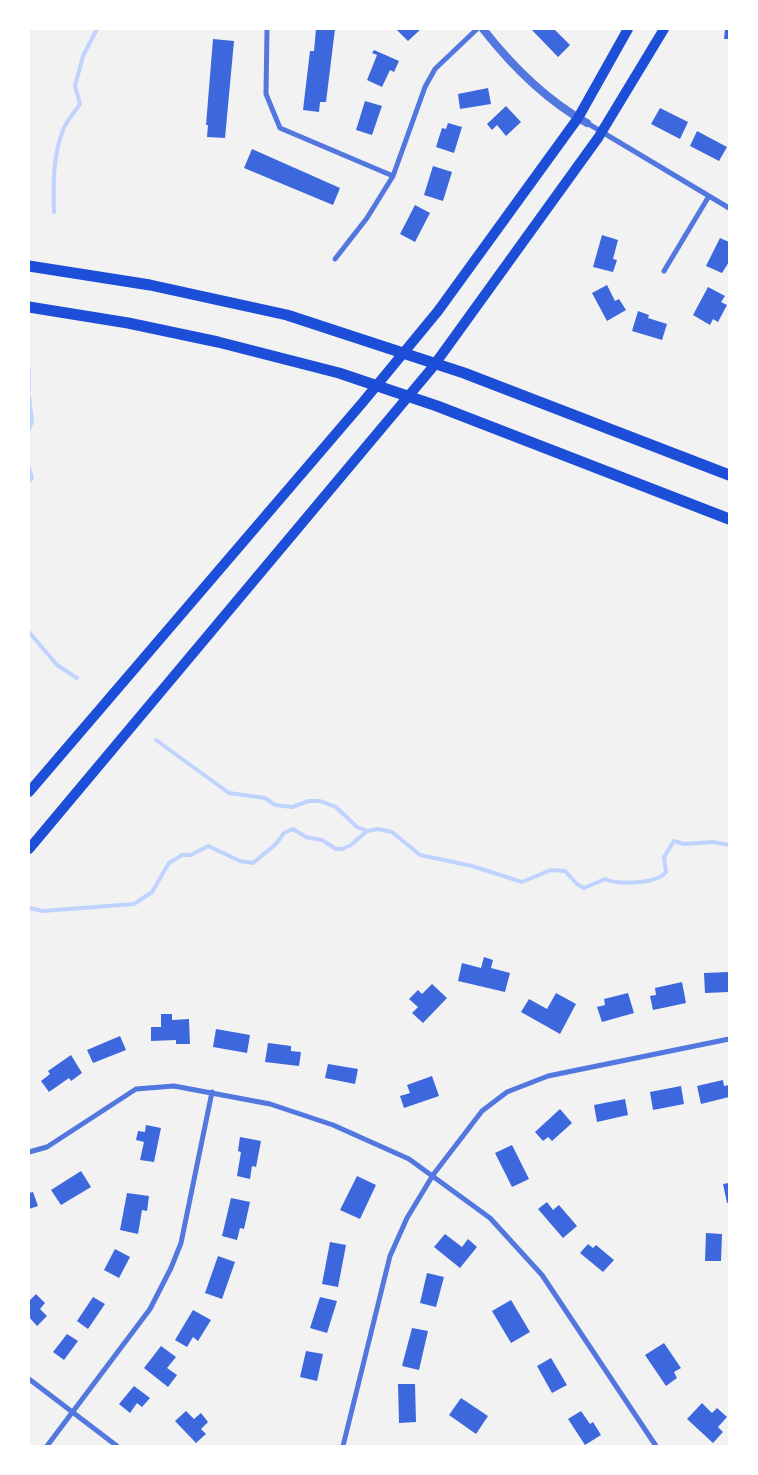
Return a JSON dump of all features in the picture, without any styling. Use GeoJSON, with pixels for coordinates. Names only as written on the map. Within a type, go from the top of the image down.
{"type":"FeatureCollection","features":[{"type":"Feature","properties":{"kind":"highway"},"geometry":{"type":"LineString","coordinates":[[29,266],[150,285],[287,315],[367,340],[464,374],[729,475]]}},
{"type":"Feature","properties":{"kind":"highway"},"geometry":{"type":"LineString","coordinates":[[29,308],[128,323],[218,342],[339,374],[437,406],[729,519]]}},
{"type":"Feature","properties":{"kind":"main road"},"geometry":{"type":"LineString","coordinates":[[29,792],[438,311],[578,118],[628,29]]}},
{"type":"Feature","properties":{"kind":"main road"},"geometry":{"type":"LineString","coordinates":[[29,849],[432,368],[601,132],[664,29]]}},
{"type":"Feature","properties":{"kind":"street"},"geometry":{"type":"LineString","coordinates":[[266,29],[266,94],[280,128],[393,176]]}},
{"type":"Feature","properties":{"kind":"street"},"geometry":{"type":"LineString","coordinates":[[336,259],[367,218],[393,176],[425,87],[435,69],[477,29]]}},
{"type":"Feature","properties":{"kind":"street"},"geometry":{"type":"LineString","coordinates":[[483,29],[502,53],[538,89],[578,118],[729,208]]}},
{"type":"Feature","properties":{"kind":"street"},"geometry":{"type":"LineString","coordinates":[[664,272],[709,196]]}},
{"type":"Feature","properties":{"kind":"street"},"geometry":{"type":"LineString","coordinates":[[343,1446],[390,1256],[407,1218],[433,1175],[482,1111],[507,1092],[548,1076],[729,1039]]}},
{"type":"Feature","properties":{"kind":"street"},"geometry":{"type":"LineString","coordinates":[[29,1152],[47,1147],[136,1090],[174,1086],[270,1104],[333,1125],[409,1159],[490,1218],[542,1275],[656,1446]]}},
{"type":"Feature","properties":{"kind":"street"},"geometry":{"type":"LineString","coordinates":[[48,1446],[150,1309],[171,1268],[181,1243],[212,1092]]}},
{"type":"Feature","properties":{"kind":"street"},"geometry":{"type":"LineString","coordinates":[[29,1380],[117,1446]]}},
{"type":"Feature","properties":{"kind":"building"},"geometry":{"type":"Polygon","coordinates":[[[316,29],[335,29],[326,102],[320,102],[319,112],[303,110],[310,51],[314,51],[316,29]]]}},
{"type":"Feature","properties":{"kind":"building"},"geometry":{"type":"Polygon","coordinates":[[[396,29],[421,29],[408,41],[396,29]]]}},
{"type":"Feature","properties":{"kind":"building"},"geometry":{"type":"Polygon","coordinates":[[[554,29],[570,45],[558,57],[532,30],[554,29]]]}},
{"type":"Feature","properties":{"kind":"building"},"geometry":{"type":"Polygon","coordinates":[[[725,29],[729,29],[729,39],[724,39],[725,29]]]}},
{"type":"Feature","properties":{"kind":"building"},"geometry":{"type":"Polygon","coordinates":[[[213,39],[234,41],[225,138],[207,137],[208,125],[206,125],[213,39]]]}},
{"type":"Feature","properties":{"kind":"building"},"geometry":{"type":"Polygon","coordinates":[[[374,50],[399,61],[394,72],[390,70],[382,87],[367,80],[377,55],[372,53],[374,50]]]}},
{"type":"Feature","properties":{"kind":"building"},"geometry":{"type":"Polygon","coordinates":[[[488,88],[491,104],[460,109],[458,94],[488,88]]]}},
{"type":"Feature","properties":{"kind":"building"},"geometry":{"type":"Polygon","coordinates":[[[365,101],[382,106],[372,135],[356,130],[365,101]]]}},
{"type":"Feature","properties":{"kind":"building"},"geometry":{"type":"Polygon","coordinates":[[[506,106],[521,122],[506,136],[497,125],[492,130],[487,124],[506,106]]]}},
{"type":"Feature","properties":{"kind":"building"},"geometry":{"type":"Polygon","coordinates":[[[660,108],[688,122],[680,139],[651,124],[660,108]]]}},
{"type":"Feature","properties":{"kind":"building"},"geometry":{"type":"Polygon","coordinates":[[[448,123],[462,127],[454,153],[436,147],[442,128],[446,129],[448,123]]]}},
{"type":"Feature","properties":{"kind":"building"},"geometry":{"type":"Polygon","coordinates":[[[697,131],[727,147],[719,161],[690,146],[697,131]]]}},
{"type":"Feature","properties":{"kind":"building"},"geometry":{"type":"Polygon","coordinates":[[[252,149],[340,188],[333,205],[244,168],[252,149]]]}},
{"type":"Feature","properties":{"kind":"building"},"geometry":{"type":"Polygon","coordinates":[[[433,166],[452,172],[443,201],[424,195],[433,166]]]}},
{"type":"Feature","properties":{"kind":"building"},"geometry":{"type":"Polygon","coordinates":[[[415,205],[430,213],[415,242],[400,234],[415,205]]]}},
{"type":"Feature","properties":{"kind":"building"},"geometry":{"type":"Polygon","coordinates":[[[602,235],[618,240],[613,259],[617,260],[613,272],[593,267],[602,235]]]}},
{"type":"Feature","properties":{"kind":"building"},"geometry":{"type":"Polygon","coordinates":[[[720,238],[729,242],[729,262],[722,273],[706,266],[720,238]]]}},
{"type":"Feature","properties":{"kind":"building"},"geometry":{"type":"Polygon","coordinates":[[[607,285],[615,301],[619,299],[626,310],[607,321],[592,293],[607,285]]]}},
{"type":"Feature","properties":{"kind":"building"},"geometry":{"type":"Polygon","coordinates":[[[708,287],[725,296],[721,302],[727,305],[718,322],[713,319],[710,325],[693,315],[708,287]]]}},
{"type":"Feature","properties":{"kind":"building"},"geometry":{"type":"Polygon","coordinates":[[[638,311],[649,315],[648,318],[667,324],[662,340],[632,331],[638,311]]]}},
{"type":"Feature","properties":{"kind":"building"},"geometry":{"type":"Polygon","coordinates":[[[484,957],[493,960],[491,968],[510,973],[505,992],[458,981],[462,963],[481,968],[484,957]]]}},
{"type":"Feature","properties":{"kind":"building"},"geometry":{"type":"Polygon","coordinates":[[[729,972],[729,992],[705,993],[704,973],[729,972]]]}},
{"type":"Feature","properties":{"kind":"building"},"geometry":{"type":"Polygon","coordinates":[[[682,982],[686,1003],[653,1010],[650,996],[656,995],[655,988],[682,982]]]}},
{"type":"Feature","properties":{"kind":"building"},"geometry":{"type":"Polygon","coordinates":[[[432,984],[447,998],[423,1023],[412,1013],[418,1007],[409,999],[418,990],[422,994],[432,984]]]}},
{"type":"Feature","properties":{"kind":"building"},"geometry":{"type":"Polygon","coordinates":[[[556,993],[576,1004],[560,1034],[521,1012],[529,999],[547,1009],[556,993]]]}},
{"type":"Feature","properties":{"kind":"building"},"geometry":{"type":"Polygon","coordinates":[[[628,993],[634,1013],[602,1022],[597,1007],[605,1005],[604,999],[628,993]]]}},
{"type":"Feature","properties":{"kind":"building"},"geometry":{"type":"Polygon","coordinates":[[[161,1014],[172,1014],[172,1020],[189,1019],[190,1044],[176,1044],[176,1040],[151,1041],[151,1027],[161,1027],[161,1014]]]}},
{"type":"Feature","properties":{"kind":"building"},"geometry":{"type":"Polygon","coordinates":[[[216,1029],[250,1035],[247,1053],[213,1047],[216,1029]]]}},
{"type":"Feature","properties":{"kind":"building"},"geometry":{"type":"Polygon","coordinates":[[[120,1036],[126,1050],[93,1063],[87,1050],[120,1036]]]}},
{"type":"Feature","properties":{"kind":"building"},"geometry":{"type":"Polygon","coordinates":[[[268,1043],[291,1046],[291,1051],[301,1052],[299,1066],[265,1062],[268,1043]]]}},
{"type":"Feature","properties":{"kind":"building"},"geometry":{"type":"Polygon","coordinates":[[[71,1055],[82,1073],[71,1081],[69,1078],[49,1092],[41,1081],[50,1074],[48,1071],[71,1055]]]}},
{"type":"Feature","properties":{"kind":"building"},"geometry":{"type":"Polygon","coordinates":[[[328,1064],[358,1069],[355,1084],[325,1078],[328,1064]]]}},
{"type":"Feature","properties":{"kind":"building"},"geometry":{"type":"Polygon","coordinates":[[[432,1076],[439,1096],[404,1108],[400,1096],[410,1093],[407,1085],[432,1076]]]}},
{"type":"Feature","properties":{"kind":"building"},"geometry":{"type":"Polygon","coordinates":[[[723,1080],[724,1086],[729,1085],[729,1097],[701,1104],[697,1086],[723,1080]]]}},
{"type":"Feature","properties":{"kind":"building"},"geometry":{"type":"Polygon","coordinates":[[[681,1086],[684,1104],[653,1110],[650,1092],[681,1086]]]}},
{"type":"Feature","properties":{"kind":"building"},"geometry":{"type":"Polygon","coordinates":[[[625,1099],[628,1115],[597,1122],[594,1105],[625,1099]]]}},
{"type":"Feature","properties":{"kind":"building"},"geometry":{"type":"Polygon","coordinates":[[[560,1109],[572,1123],[552,1141],[548,1137],[543,1141],[535,1132],[560,1109]]]}},
{"type":"Feature","properties":{"kind":"building"},"geometry":{"type":"Polygon","coordinates":[[[146,1125],[161,1128],[154,1162],[140,1160],[144,1142],[136,1140],[138,1131],[145,1132],[146,1125]]]}},
{"type":"Feature","properties":{"kind":"building"},"geometry":{"type":"Polygon","coordinates":[[[240,1137],[261,1141],[256,1167],[252,1166],[250,1179],[237,1176],[241,1152],[238,1151],[240,1137]]]}},
{"type":"Feature","properties":{"kind":"building"},"geometry":{"type":"Polygon","coordinates":[[[512,1145],[529,1179],[512,1187],[495,1153],[512,1145]]]}},
{"type":"Feature","properties":{"kind":"building"},"geometry":{"type":"Polygon","coordinates":[[[81,1171],[91,1187],[61,1205],[51,1190],[81,1171]]]}},
{"type":"Feature","properties":{"kind":"building"},"geometry":{"type":"Polygon","coordinates":[[[357,1176],[376,1185],[360,1219],[340,1210],[357,1176]]]}},
{"type":"Feature","properties":{"kind":"building"},"geometry":{"type":"Polygon","coordinates":[[[729,1183],[729,1202],[727,1203],[723,1184],[729,1183]]]}},
{"type":"Feature","properties":{"kind":"building"},"geometry":{"type":"Polygon","coordinates":[[[33,1192],[38,1206],[29,1209],[29,1193],[33,1192]]]}},
{"type":"Feature","properties":{"kind":"building"},"geometry":{"type":"Polygon","coordinates":[[[127,1193],[149,1196],[147,1211],[142,1210],[138,1234],[120,1230],[127,1193]]]}},
{"type":"Feature","properties":{"kind":"building"},"geometry":{"type":"Polygon","coordinates":[[[231,1198],[250,1202],[244,1229],[240,1228],[237,1240],[222,1236],[231,1198]]]}},
{"type":"Feature","properties":{"kind":"building"},"geometry":{"type":"Polygon","coordinates":[[[547,1202],[553,1210],[559,1205],[577,1226],[563,1238],[538,1209],[547,1202]]]}},
{"type":"Feature","properties":{"kind":"building"},"geometry":{"type":"Polygon","coordinates":[[[706,1233],[722,1234],[721,1261],[705,1261],[706,1233]]]}},
{"type":"Feature","properties":{"kind":"building"},"geometry":{"type":"Polygon","coordinates":[[[445,1234],[462,1247],[468,1239],[477,1247],[460,1268],[434,1247],[445,1234]]]}},
{"type":"Feature","properties":{"kind":"building"},"geometry":{"type":"Polygon","coordinates":[[[330,1242],[346,1245],[338,1287],[322,1284],[330,1242]]]}},
{"type":"Feature","properties":{"kind":"building"},"geometry":{"type":"Polygon","coordinates":[[[588,1244],[593,1248],[596,1245],[614,1260],[603,1272],[580,1253],[588,1244]]]}},
{"type":"Feature","properties":{"kind":"building"},"geometry":{"type":"Polygon","coordinates":[[[115,1249],[130,1257],[119,1278],[104,1270],[115,1249]]]}},
{"type":"Feature","properties":{"kind":"building"},"geometry":{"type":"Polygon","coordinates":[[[218,1256],[235,1262],[222,1299],[205,1293],[218,1256]]]}},
{"type":"Feature","properties":{"kind":"building"},"geometry":{"type":"Polygon","coordinates":[[[427,1273],[444,1277],[436,1307],[420,1303],[427,1273]]]}},
{"type":"Feature","properties":{"kind":"building"},"geometry":{"type":"Polygon","coordinates":[[[36,1294],[45,1303],[40,1309],[47,1316],[37,1326],[29,1317],[29,1301],[36,1294]]]}},
{"type":"Feature","properties":{"kind":"building"},"geometry":{"type":"Polygon","coordinates":[[[93,1297],[105,1304],[88,1329],[77,1321],[93,1297]]]}},
{"type":"Feature","properties":{"kind":"building"},"geometry":{"type":"Polygon","coordinates":[[[320,1297],[337,1301],[327,1333],[310,1328],[320,1297]]]}},
{"type":"Feature","properties":{"kind":"building"},"geometry":{"type":"Polygon","coordinates":[[[511,1300],[530,1332],[511,1343],[492,1311],[511,1300]]]}},
{"type":"Feature","properties":{"kind":"building"},"geometry":{"type":"Polygon","coordinates":[[[193,1310],[211,1320],[198,1341],[193,1337],[187,1347],[175,1340],[193,1310]]]}},
{"type":"Feature","properties":{"kind":"building"},"geometry":{"type":"Polygon","coordinates":[[[412,1328],[428,1331],[419,1370],[402,1366],[412,1328]]]}},
{"type":"Feature","properties":{"kind":"building"},"geometry":{"type":"Polygon","coordinates":[[[67,1334],[78,1341],[64,1360],[53,1352],[67,1334]]]}},
{"type":"Feature","properties":{"kind":"building"},"geometry":{"type":"Polygon","coordinates":[[[664,1343],[681,1368],[674,1372],[677,1378],[666,1386],[645,1355],[664,1343]]]}},
{"type":"Feature","properties":{"kind":"building"},"geometry":{"type":"Polygon","coordinates":[[[161,1346],[176,1357],[167,1368],[177,1375],[168,1387],[144,1368],[161,1346]]]}},
{"type":"Feature","properties":{"kind":"building"},"geometry":{"type":"Polygon","coordinates":[[[306,1351],[323,1354],[317,1381],[300,1377],[306,1351]]]}},
{"type":"Feature","properties":{"kind":"building"},"geometry":{"type":"Polygon","coordinates":[[[551,1358],[567,1385],[552,1393],[537,1366],[551,1358]]]}},
{"type":"Feature","properties":{"kind":"building"},"geometry":{"type":"Polygon","coordinates":[[[398,1384],[415,1384],[416,1422],[399,1423],[398,1384]]]}},
{"type":"Feature","properties":{"kind":"building"},"geometry":{"type":"Polygon","coordinates":[[[134,1386],[150,1398],[142,1407],[137,1403],[130,1413],[119,1404],[134,1386]]]}},
{"type":"Feature","properties":{"kind":"building"},"geometry":{"type":"Polygon","coordinates":[[[461,1398],[488,1416],[476,1434],[449,1415],[461,1398]]]}},
{"type":"Feature","properties":{"kind":"building"},"geometry":{"type":"Polygon","coordinates":[[[702,1403],[712,1413],[717,1408],[727,1417],[718,1427],[723,1432],[713,1443],[687,1419],[702,1403]]]}},
{"type":"Feature","properties":{"kind":"building"},"geometry":{"type":"Polygon","coordinates":[[[186,1411],[194,1419],[201,1413],[208,1422],[201,1429],[206,1434],[196,1443],[175,1421],[186,1411]]]}},
{"type":"Feature","properties":{"kind":"building"},"geometry":{"type":"Polygon","coordinates":[[[581,1411],[590,1424],[593,1422],[601,1435],[585,1445],[568,1419],[581,1411]]]}},
{"type":"Feature","properties":{"kind":"waterway"},"geometry":{"type":"LineString","coordinates":[[54,212],[55,160],[57,150],[64,127],[80,104],[75,86],[83,56],[97,29]]}},
{"type":"Feature","properties":{"kind":"waterway"},"geometry":{"type":"LineString","coordinates":[[29,370],[29,390]]}},
{"type":"Feature","properties":{"kind":"waterway"},"geometry":{"type":"LineString","coordinates":[[29,396],[32,421],[29,430]]}},
{"type":"Feature","properties":{"kind":"waterway"},"geometry":{"type":"LineString","coordinates":[[29,468],[32,478],[29,481]]}},
{"type":"Feature","properties":{"kind":"waterway"},"geometry":{"type":"LineString","coordinates":[[29,632],[57,665],[77,678]]}},
{"type":"Feature","properties":{"kind":"waterway"},"geometry":{"type":"LineString","coordinates":[[156,740],[229,793],[265,798],[275,805],[292,807],[309,801],[320,801],[336,807],[357,827],[367,831],[378,829],[392,832],[420,855],[472,866],[522,882],[551,870],[565,871],[577,884],[584,888],[605,879],[628,883],[646,881],[661,876],[666,872],[664,857],[674,841],[684,844],[713,842],[729,845]]}},
{"type":"Feature","properties":{"kind":"waterway"},"geometry":{"type":"LineString","coordinates":[[29,908],[43,911],[134,904],[152,892],[169,863],[182,855],[191,855],[208,846],[240,861],[253,863],[276,844],[284,833],[293,829],[306,837],[322,840],[336,849],[342,849],[351,845],[367,831]]}}]}
